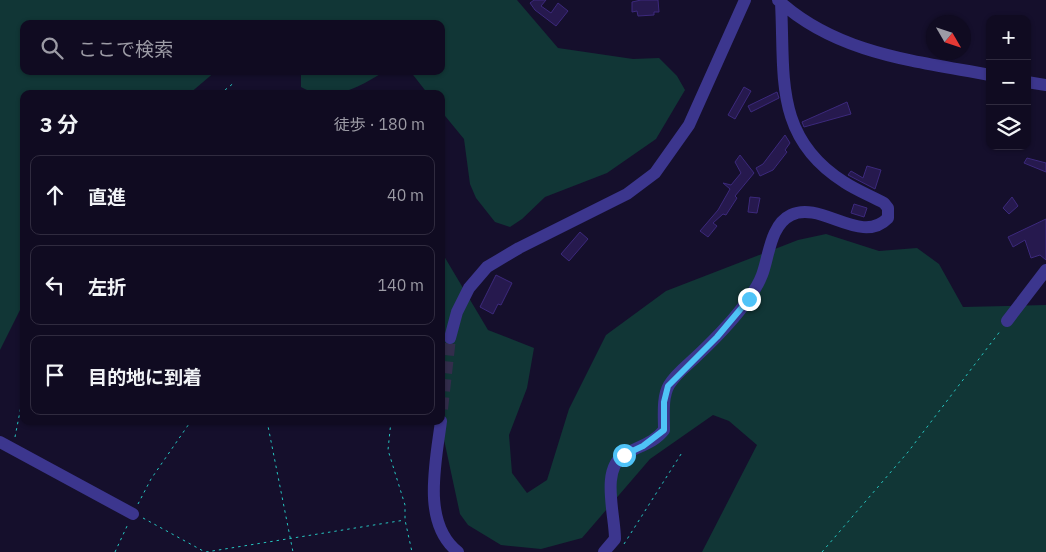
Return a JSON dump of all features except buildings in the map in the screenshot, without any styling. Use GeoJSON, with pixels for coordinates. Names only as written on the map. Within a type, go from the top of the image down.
{"type":"FeatureCollection","features":[{"type":"Feature","properties":{"kind":"street"},"geometry":{"type":"LineString","coordinates":[[450,338],[457,312],[469,288],[487,267],[519,248],[627,194],[655,173],[690,125],[745,0]]}},
{"type":"Feature","properties":{"kind":"street"},"geometry":{"type":"LineString","coordinates":[[780,1],[821,30],[863,49],[986,74]]}},
{"type":"Feature","properties":{"kind":"street"},"geometry":{"type":"LineString","coordinates":[[604,552],[615,539],[610,480],[612,468],[624,455],[643,446],[664,430],[664,402],[668,386],[717,337],[749,299],[762,274],[774,234],[784,221],[791,215],[803,212],[870,228],[882,224],[888,218],[888,208],[884,203],[843,181],[823,165],[798,136],[784,94],[780,1]]}},
{"type":"Feature","properties":{"kind":"street"},"geometry":{"type":"LineString","coordinates":[[1031,83],[1046,85]]}},
{"type":"Feature","properties":{"kind":"street"},"geometry":{"type":"LineString","coordinates":[[1006,321],[1046,270]]}},
{"type":"Feature","properties":{"kind":"street"},"geometry":{"type":"LineString","coordinates":[[440,425],[434,510],[446,543],[458,552]]}},
{"type":"Feature","properties":{"kind":"street"},"geometry":{"type":"LineString","coordinates":[[5,445],[133,514]]}},
{"type":"Feature","properties":{"kind":"path"},"geometry":{"type":"LineString","coordinates":[[225,90],[236,82]]}},
{"type":"Feature","properties":{"kind":"path"},"geometry":{"type":"LineString","coordinates":[[822,552],[908,452],[974,368],[1006,321]]}},
{"type":"Feature","properties":{"kind":"path"},"geometry":{"type":"LineString","coordinates":[[5,445],[20,404]]}},
{"type":"Feature","properties":{"kind":"path"},"geometry":{"type":"LineString","coordinates":[[115,552],[151,479],[188,425]]}},
{"type":"Feature","properties":{"kind":"path"},"geometry":{"type":"LineString","coordinates":[[268,425],[292,552]]}},
{"type":"Feature","properties":{"kind":"path"},"geometry":{"type":"LineString","coordinates":[[391,425],[388,450],[405,504],[405,520],[412,552]]}},
{"type":"Feature","properties":{"kind":"path"},"geometry":{"type":"LineString","coordinates":[[620,547],[627,542],[683,451]]}},
{"type":"Feature","properties":{"kind":"path"},"geometry":{"type":"LineString","coordinates":[[133,514],[206,552],[405,520]]}},
{"type":"Feature","properties":{"kind":"green space"},"geometry":{"type":"Polygon","coordinates":[[[0,0],[517,0],[558,48],[633,59],[659,58],[677,76],[685,90],[656,139],[607,173],[545,197],[522,219],[510,227],[495,222],[476,198],[470,184],[464,139],[445,116],[445,90],[425,90],[413,75],[445,75],[445,20],[20,20],[20,75],[211,75],[194,90],[20,90],[20,310],[0,350],[0,0]]]}},
{"type":"Feature","properties":{"kind":"green space"},"geometry":{"type":"Polygon","coordinates":[[[301,75],[379,75],[366,83],[348,90],[308,90],[301,87],[301,75]]]}},
{"type":"Feature","properties":{"kind":"green space"},"geometry":{"type":"Polygon","coordinates":[[[826,234],[879,251],[917,248],[939,264],[963,307],[1046,305],[1046,552],[702,552],[757,445],[729,421],[713,415],[650,459],[582,538],[541,549],[501,545],[468,525],[460,514],[441,425],[445,425],[445,258],[488,330],[534,348],[527,388],[509,435],[512,473],[527,493],[547,480],[569,409],[606,335],[666,291],[798,240],[826,234]]]}},
{"type":"Feature","properties":{"kind":"tunnel"},"geometry":{"type":"LineString","coordinates":[[445,382],[450,338]]}},
{"type":"Feature","properties":{"kind":"route"},"geometry":{"type":"LineString","coordinates":[[624,455],[660,436],[664,430],[664,402],[668,386],[717,337],[749,299]]}}]}
